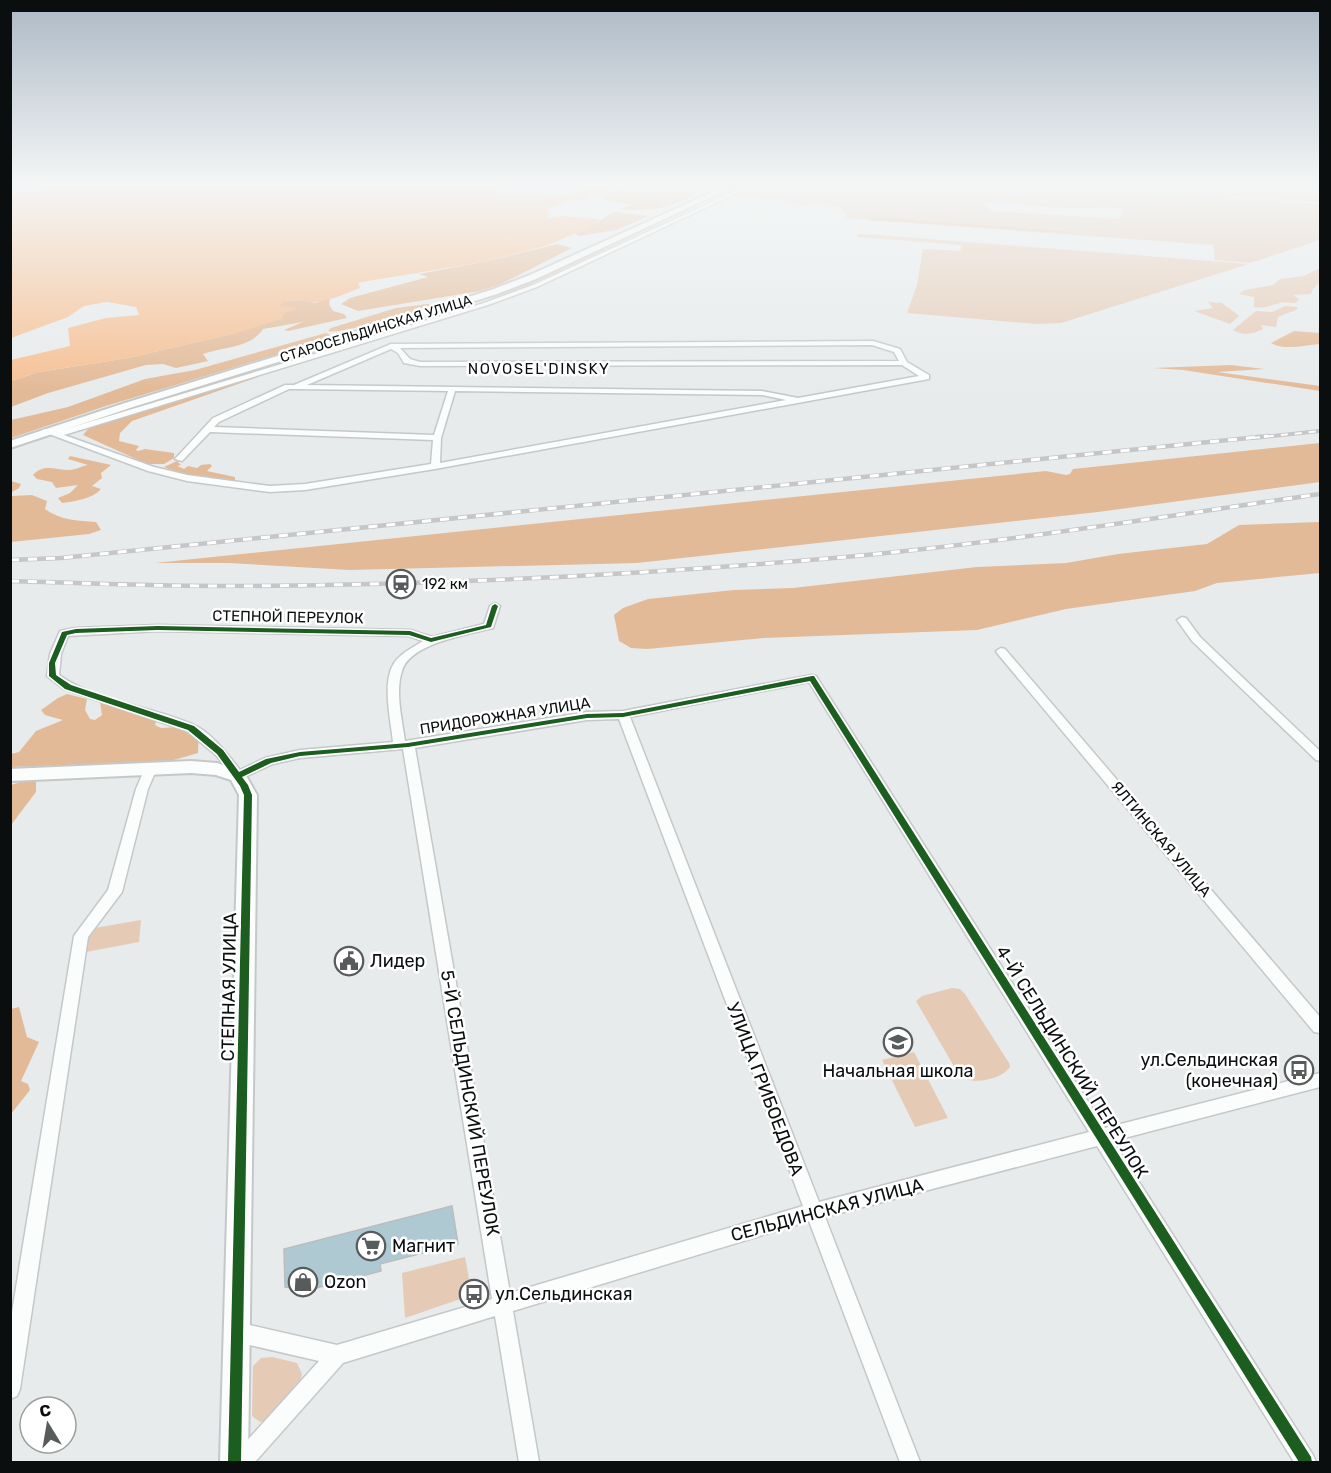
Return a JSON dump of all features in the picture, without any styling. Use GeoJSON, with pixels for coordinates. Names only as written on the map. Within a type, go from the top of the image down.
{"type":"FeatureCollection","features":[{"type":"Feature","properties":{"kind":"main road","name":"СТАРОСЕЛЬДИНСКАЯ УЛИЦА"},"geometry":{"type":"LineString","coordinates":[[10,445],[460,304],[524,281],[581,255]]}},
{"type":"Feature","properties":{"kind":"main road"},"geometry":{"type":"LineString","coordinates":[[10,775],[151,768],[217,769],[238,776]]}},
{"type":"Feature","properties":{"kind":"main road","name":"СТЕПНАЯ УЛИЦА"},"geometry":{"type":"LineString","coordinates":[[234,1462],[249,803],[248,795],[238,776]]}},
{"type":"Feature","properties":{"kind":"street"},"geometry":{"type":"LineString","coordinates":[[50,433],[471,308],[535,286],[602,255]]}},
{"type":"Feature","properties":{"kind":"street"},"geometry":{"type":"LineString","coordinates":[[460,304],[471,308]]}},
{"type":"Feature","properties":{"kind":"street"},"geometry":{"type":"LineString","coordinates":[[371,338],[402,352],[407,361],[420,364],[904,363]]}},
{"type":"Feature","properties":{"kind":"street"},"geometry":{"type":"LineString","coordinates":[[50,433],[151,469],[187,478],[270,489],[339,483],[926,377],[904,363],[897,351],[873,343],[391,346],[295,387]]}},
{"type":"Feature","properties":{"kind":"street"},"geometry":{"type":"LineString","coordinates":[[178,459],[216,420],[288,387],[762,393],[798,400]]}},
{"type":"Feature","properties":{"kind":"street"},"geometry":{"type":"LineString","coordinates":[[435,466],[437,438],[452,390]]}},
{"type":"Feature","properties":{"kind":"street"},"geometry":{"type":"LineString","coordinates":[[206,429],[437,438]]}},
{"type":"Feature","properties":{"kind":"street","name":"СТЕПНОЙ ПЕРЕУЛОК"},"geometry":{"type":"LineString","coordinates":[[64,633],[148,628],[220,629],[410,633],[431,640],[489,626],[495,606]]}},
{"type":"Feature","properties":{"kind":"street"},"geometry":{"type":"LineString","coordinates":[[1182,620],[1196,639],[1320,757]]}},
{"type":"Feature","properties":{"kind":"street","name":"СТЕПНАЯ УЛИЦА"},"geometry":{"type":"LineString","coordinates":[[64,633],[52,663],[54,676],[68,687],[91,696],[191,728],[220,752],[238,776]]}},
{"type":"Feature","properties":{"kind":"street","name":"5-Й СЕЛЬДИНСКИЙ ПЕРЕУЛОК"},"geometry":{"type":"LineString","coordinates":[[431,640],[406,657],[397,667],[394,678],[529,1462]]}},
{"type":"Feature","properties":{"kind":"street","name":"ЯЛТИНСКАЯ УЛИЦА"},"geometry":{"type":"LineString","coordinates":[[1001,651],[1320,1027]]}},
{"type":"Feature","properties":{"kind":"street","name":"ПРИДОРОЖНАЯ УЛИЦА"},"geometry":{"type":"LineString","coordinates":[[238,776],[269,761],[300,754],[404,745],[587,716],[623,715],[812,678]]}},
{"type":"Feature","properties":{"kind":"street","name":"4-Й СЕЛЬДИНСКИЙ ПЕРЕУЛОК"},"geometry":{"type":"LineString","coordinates":[[812,678],[1306,1462]]}},
{"type":"Feature","properties":{"kind":"street","name":"УЛИЦА ГРИБОЕДОВА"},"geometry":{"type":"LineString","coordinates":[[623,715],[812,1212],[910,1462]]}},
{"type":"Feature","properties":{"kind":"street"},"geometry":{"type":"LineString","coordinates":[[10,1389],[81,936],[115,892],[142,789],[151,768]]}},
{"type":"Feature","properties":{"kind":"street","name":"СЕЛЬДИНСКАЯ УЛИЦА"},"geometry":{"type":"LineString","coordinates":[[337,1355],[503,1303],[812,1212],[1320,1080]]}},
{"type":"Feature","properties":{"kind":"street"},"geometry":{"type":"LineString","coordinates":[[236,1332],[337,1355],[241,1462]]}},
{"type":"Feature","properties":{"kind":"shaded area"},"geometry":{"type":"Polygon","coordinates":[[[11,255],[511,255],[483,262],[362,282],[358,283],[360,288],[323,301],[284,301],[280,306],[295,307],[296,310],[284,313],[282,319],[236,333],[128,358],[39,372],[11,381],[11,360],[70,346],[68,328],[106,318],[139,315],[136,307],[107,302],[84,306],[68,317],[11,338],[11,255]]]}},
{"type":"Feature","properties":{"kind":"shaded area"},"geometry":{"type":"Polygon","coordinates":[[[513,255],[559,255],[499,285],[480,291],[358,311],[341,304],[350,298],[428,277],[419,274],[513,255]]]}},
{"type":"Feature","properties":{"kind":"shaded area"},"geometry":{"type":"Polygon","coordinates":[[[582,255],[594,255],[517,291],[475,302],[582,255]]]}},
{"type":"Feature","properties":{"kind":"shaded area"},"geometry":{"type":"Polygon","coordinates":[[[922,255],[1131,255],[1249,264],[1061,323],[1037,324],[907,313],[917,285],[922,255]]]}},
{"type":"Feature","properties":{"kind":"shaded area"},"geometry":{"type":"Polygon","coordinates":[[[1214,255],[1275,255],[1250,263],[1215,260],[1214,255]]]}},
{"type":"Feature","properties":{"kind":"shaded area"},"geometry":{"type":"Polygon","coordinates":[[[1320,268],[1320,282],[1311,294],[1293,295],[1299,299],[1296,303],[1254,307],[1254,297],[1239,294],[1245,290],[1273,285],[1280,279],[1304,276],[1320,268]]]}},
{"type":"Feature","properties":{"kind":"shaded area"},"geometry":{"type":"Polygon","coordinates":[[[330,298],[329,304],[333,311],[344,314],[347,318],[288,331],[284,330],[303,322],[263,329],[258,335],[244,343],[203,354],[208,361],[176,368],[163,364],[146,365],[48,393],[11,407],[11,381],[39,372],[128,358],[236,333],[284,301],[303,300],[315,303],[330,298]]]}},
{"type":"Feature","properties":{"kind":"shaded area"},"geometry":{"type":"Polygon","coordinates":[[[1208,302],[1222,303],[1239,316],[1230,324],[1194,311],[1213,308],[1208,302]]]}},
{"type":"Feature","properties":{"kind":"shaded area"},"geometry":{"type":"Polygon","coordinates":[[[441,304],[364,326],[328,331],[331,328],[396,308],[441,304]]]}},
{"type":"Feature","properties":{"kind":"shaded area"},"geometry":{"type":"Polygon","coordinates":[[[1285,306],[1298,309],[1278,317],[1276,327],[1261,325],[1263,329],[1248,334],[1233,330],[1256,311],[1272,312],[1285,306]]]}},
{"type":"Feature","properties":{"kind":"shaded area"},"geometry":{"type":"Polygon","coordinates":[[[1294,331],[1320,333],[1320,344],[1282,347],[1271,343],[1294,331]]]}},
{"type":"Feature","properties":{"kind":"shaded area"},"geometry":{"type":"Polygon","coordinates":[[[326,333],[330,335],[325,340],[109,405],[11,438],[11,420],[68,407],[145,379],[195,370],[326,333]]]}},
{"type":"Feature","properties":{"kind":"shaded area"},"geometry":{"type":"Polygon","coordinates":[[[1231,365],[1264,369],[1217,372],[1320,386],[1320,391],[1183,370],[1153,368],[1231,365]]]}},
{"type":"Feature","properties":{"kind":"shaded area"},"geometry":{"type":"Polygon","coordinates":[[[255,376],[258,377],[132,421],[120,433],[119,441],[139,446],[136,450],[138,451],[145,449],[174,453],[174,458],[164,464],[147,464],[83,435],[97,424],[255,376]]]}},
{"type":"Feature","properties":{"kind":"shaded area"},"geometry":{"type":"Polygon","coordinates":[[[1320,443],[1320,482],[1098,512],[637,563],[349,570],[229,563],[155,563],[1046,471],[1066,475],[1070,474],[1073,469],[1320,443]]]}},
{"type":"Feature","properties":{"kind":"shaded area"},"geometry":{"type":"Polygon","coordinates":[[[70,456],[111,465],[101,473],[102,478],[92,486],[101,489],[83,499],[62,503],[58,498],[70,493],[78,485],[56,488],[52,482],[37,479],[33,475],[46,468],[72,470],[88,465],[68,459],[70,456]]]}},
{"type":"Feature","properties":{"kind":"shaded area"},"geometry":{"type":"Polygon","coordinates":[[[177,461],[181,465],[177,466],[184,469],[188,466],[197,468],[210,464],[212,466],[207,471],[235,477],[235,481],[210,480],[164,467],[177,461]]]}},
{"type":"Feature","properties":{"kind":"shaded area"},"geometry":{"type":"Polygon","coordinates":[[[11,481],[21,484],[12,492],[12,496],[32,495],[47,501],[45,509],[51,513],[69,519],[96,522],[101,530],[89,534],[11,542],[11,481]]]}},
{"type":"Feature","properties":{"kind":"shaded area"},"geometry":{"type":"Polygon","coordinates":[[[1320,522],[1320,573],[1217,583],[1195,591],[1066,609],[977,630],[764,638],[647,649],[631,648],[619,641],[614,615],[623,608],[648,599],[734,590],[793,588],[977,567],[1066,563],[1118,554],[1207,544],[1239,525],[1320,522]]]}},
{"type":"Feature","properties":{"kind":"shaded area"},"geometry":{"type":"Polygon","coordinates":[[[67,694],[87,699],[85,710],[90,719],[95,720],[102,715],[100,702],[114,701],[157,718],[155,725],[161,728],[179,727],[187,733],[199,732],[198,753],[174,760],[11,767],[11,754],[19,752],[36,731],[63,720],[45,715],[41,710],[67,694]]]}},
{"type":"Feature","properties":{"kind":"shaded area"},"geometry":{"type":"Polygon","coordinates":[[[27,780],[36,782],[36,792],[11,825],[11,785],[27,780]]]}},
{"type":"Feature","properties":{"kind":"shaded area"},"geometry":{"type":"Polygon","coordinates":[[[141,920],[139,942],[86,952],[89,929],[141,920]]]}},
{"type":"Feature","properties":{"kind":"shaded area"},"geometry":{"type":"Polygon","coordinates":[[[952,988],[960,989],[965,994],[1009,1063],[1010,1067],[1006,1072],[978,1081],[959,1075],[916,1001],[922,996],[952,988]]]}},
{"type":"Feature","properties":{"kind":"shaded area"},"geometry":{"type":"Polygon","coordinates":[[[19,1007],[27,1037],[39,1042],[21,1081],[28,1084],[30,1090],[11,1114],[11,1009],[19,1007]]]}},
{"type":"Feature","properties":{"kind":"shaded area"},"geometry":{"type":"Polygon","coordinates":[[[914,1052],[948,1118],[915,1127],[882,1060],[914,1052]]]}},
{"type":"Feature","properties":{"kind":"shaded area"},"geometry":{"type":"Polygon","coordinates":[[[465,1257],[472,1295],[405,1318],[402,1273],[465,1257]]]}},
{"type":"Feature","properties":{"kind":"shaded area"},"geometry":{"type":"Polygon","coordinates":[[[272,1357],[297,1363],[302,1374],[300,1382],[269,1419],[260,1422],[252,1416],[253,1366],[261,1358],[272,1357]]]}},
{"type":"Feature","properties":{"kind":"building","name":"Магнит"},"geometry":{"type":"Polygon","coordinates":[[[452,1206],[458,1244],[380,1264],[381,1271],[309,1290],[285,1287],[284,1249],[452,1206]]]}},
{"type":"Feature","properties":{"kind":"railway"},"geometry":{"type":"LineString","coordinates":[[1253,438],[1320,431]]}},
{"type":"Feature","properties":{"kind":"railway"},"geometry":{"type":"LineString","coordinates":[[10,560],[61,558],[1268,436]]}},
{"type":"Feature","properties":{"kind":"railway"},"geometry":{"type":"LineString","coordinates":[[10,581],[164,586],[291,586],[518,579],[670,570],[822,559],[947,546],[1320,494]]}},
{"type":"Feature","properties":{"kind":"cycle path"},"geometry":{"type":"LineString","coordinates":[[234,1462],[248,795],[244,785],[220,752],[191,728],[68,687],[53,676],[52,663],[64,633],[76,631],[158,628],[410,633],[431,640],[489,626],[495,606]]}},
{"type":"Feature","properties":{"kind":"cycle path"},"geometry":{"type":"LineString","coordinates":[[238,776],[269,761],[300,754],[408,745],[587,716],[623,715],[812,678],[1306,1462]]}},
{"type":"Feature","properties":{"kind":"place","name":"192 км"},"geometry":{"type":"Point","coordinates":[401,584]}},
{"type":"Feature","properties":{"kind":"place","name":"Лидер"},"geometry":{"type":"Point","coordinates":[349,961]}},
{"type":"Feature","properties":{"kind":"place","name":"Начальная школа"},"geometry":{"type":"Point","coordinates":[898,1042]}},
{"type":"Feature","properties":{"kind":"place","name":"ул.Сельдинская (конечная)"},"geometry":{"type":"Point","coordinates":[1299,1070]}},
{"type":"Feature","properties":{"kind":"place","name":"Магнит"},"geometry":{"type":"Point","coordinates":[371,1246]}},
{"type":"Feature","properties":{"kind":"place","name":"Ozon"},"geometry":{"type":"Point","coordinates":[303,1282]}},
{"type":"Feature","properties":{"kind":"place","name":"ул.Сельдинская"},"geometry":{"type":"Point","coordinates":[474,1294]}},
{"type":"Feature","properties":{"kind":"district","name":"NOVOSEL'DINSKY"},"geometry":{"type":"Point","coordinates":[539,369]}}]}
